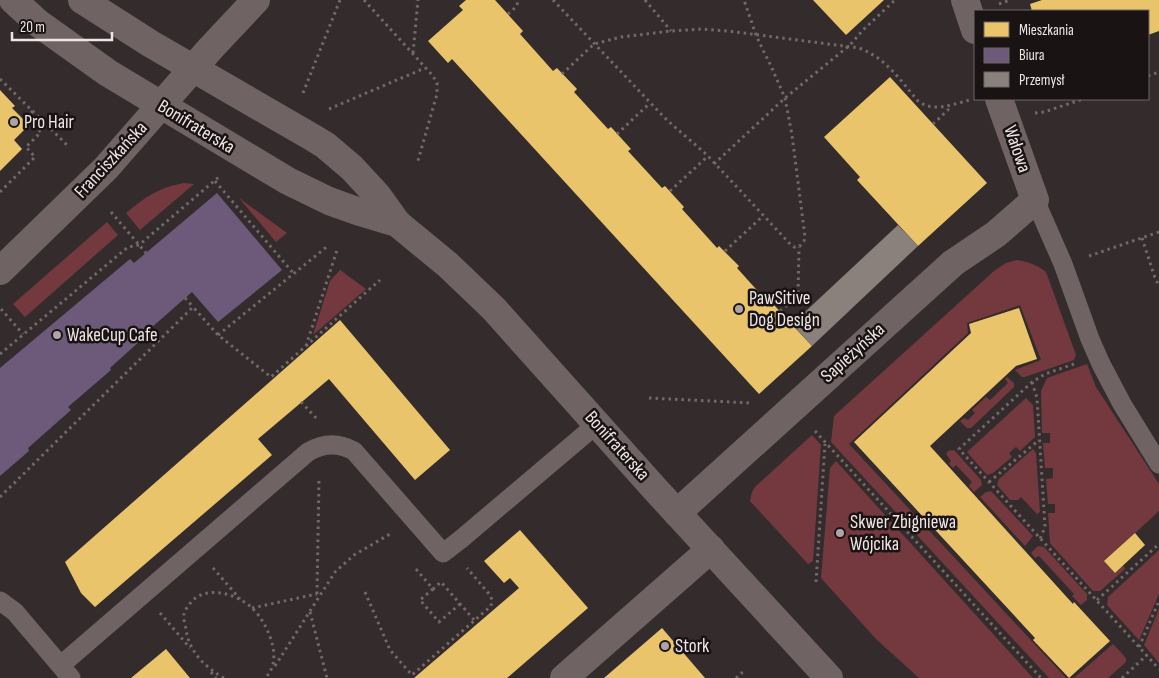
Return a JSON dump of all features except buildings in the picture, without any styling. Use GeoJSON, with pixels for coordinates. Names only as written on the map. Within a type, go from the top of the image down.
{"type":"FeatureCollection","features":[{"type":"Feature","properties":{"kind":"street","name":"Bonifraterska"},"geometry":{"type":"LineString","coordinates":[[13,0],[38,23],[108,73],[301,188],[343,206],[397,223]]}},
{"type":"Feature","properties":{"kind":"street","name":"Bonifraterska"},"geometry":{"type":"LineString","coordinates":[[82,0],[192,69],[293,125],[325,145],[352,168],[365,181],[397,223],[442,260],[494,309],[677,513],[829,678]]}},
{"type":"Feature","properties":{"kind":"street","name":"Franciszkańska"},"geometry":{"type":"LineString","coordinates":[[0,271],[106,168],[221,36],[256,0]]}},
{"type":"Feature","properties":{"kind":"street"},"geometry":{"type":"LineString","coordinates":[[965,0],[974,27]]}},
{"type":"Feature","properties":{"kind":"street","name":"Wałowa"},"geometry":{"type":"LineString","coordinates":[[1000,100],[1035,200]]}},
{"type":"Feature","properties":{"kind":"street","name":"Sapieżyńska"},"geometry":{"type":"LineString","coordinates":[[677,513],[953,263],[996,234],[1035,200]]}},
{"type":"Feature","properties":{"kind":"street"},"geometry":{"type":"LineString","coordinates":[[564,678],[711,549]]}},
{"type":"Feature","properties":{"kind":"lane"},"geometry":{"type":"LineString","coordinates":[[1035,200],[1063,264],[1097,356],[1118,397],[1159,464]]}},
{"type":"Feature","properties":{"kind":"lane"},"geometry":{"type":"LineString","coordinates":[[0,601],[15,612],[66,672],[144,594],[308,452],[320,446],[339,444],[354,451],[443,553],[597,424]]}},
{"type":"Feature","properties":{"kind":"path"},"geometry":{"type":"LineString","coordinates":[[304,93],[340,0]]}},
{"type":"Feature","properties":{"kind":"path"},"geometry":{"type":"LineString","coordinates":[[364,0],[437,82],[438,91],[417,164]]}},
{"type":"Feature","properties":{"kind":"path"},"geometry":{"type":"LineString","coordinates":[[413,54],[418,0]]}},
{"type":"Feature","properties":{"kind":"path"},"geometry":{"type":"LineString","coordinates":[[508,14],[516,6],[518,0]]}},
{"type":"Feature","properties":{"kind":"path"},"geometry":{"type":"LineString","coordinates":[[553,0],[650,103],[708,156],[790,245],[799,246]]}},
{"type":"Feature","properties":{"kind":"path"},"geometry":{"type":"LineString","coordinates":[[645,0],[671,31]]}},
{"type":"Feature","properties":{"kind":"path"},"geometry":{"type":"LineString","coordinates":[[744,0],[756,35],[785,98],[792,136],[804,237],[802,244],[799,246],[798,294],[780,311]]}},
{"type":"Feature","properties":{"kind":"path"},"geometry":{"type":"LineString","coordinates":[[714,164],[785,98],[850,46],[862,30],[895,0]]}},
{"type":"Feature","properties":{"kind":"path"},"geometry":{"type":"LineString","coordinates":[[562,74],[594,44],[621,37],[671,31],[728,30],[864,49],[879,57],[922,104],[931,108],[972,99]]}},
{"type":"Feature","properties":{"kind":"path"},"geometry":{"type":"LineString","coordinates":[[330,108],[425,68]]}},
{"type":"Feature","properties":{"kind":"path"},"geometry":{"type":"LineString","coordinates":[[0,79],[67,145]]}},
{"type":"Feature","properties":{"kind":"path"},"geometry":{"type":"LineString","coordinates":[[1028,114],[1044,112],[1079,100]]}},
{"type":"Feature","properties":{"kind":"path"},"geometry":{"type":"LineString","coordinates":[[617,134],[650,103]]}},
{"type":"Feature","properties":{"kind":"path"},"geometry":{"type":"LineString","coordinates":[[933,124],[948,110],[948,105]]}},
{"type":"Feature","properties":{"kind":"path"},"geometry":{"type":"LineString","coordinates":[[0,192],[35,157],[26,147],[41,132],[27,117],[33,111]]}},
{"type":"Feature","properties":{"kind":"path"},"geometry":{"type":"LineString","coordinates":[[670,191],[708,156]]}},
{"type":"Feature","properties":{"kind":"path"},"geometry":{"type":"LineString","coordinates":[[0,354],[128,246],[139,245],[221,176]]}},
{"type":"Feature","properties":{"kind":"path"},"geometry":{"type":"LineString","coordinates":[[215,181],[294,274]]}},
{"type":"Feature","properties":{"kind":"path"},"geometry":{"type":"LineString","coordinates":[[111,212],[146,253]]}},
{"type":"Feature","properties":{"kind":"path"},"geometry":{"type":"LineString","coordinates":[[725,251],[763,216]]}},
{"type":"Feature","properties":{"kind":"path"},"geometry":{"type":"LineString","coordinates":[[1087,256],[1159,232]]}},
{"type":"Feature","properties":{"kind":"path"},"geometry":{"type":"LineString","coordinates":[[1142,238],[1156,281],[1159,284]]}},
{"type":"Feature","properties":{"kind":"path"},"geometry":{"type":"LineString","coordinates":[[218,335],[329,245]]}},
{"type":"Feature","properties":{"kind":"path"},"geometry":{"type":"LineString","coordinates":[[305,346],[337,250]]}},
{"type":"Feature","properties":{"kind":"path"},"geometry":{"type":"LineString","coordinates":[[185,298],[218,335],[271,377],[277,374],[305,346],[380,280]]}},
{"type":"Feature","properties":{"kind":"path"},"geometry":{"type":"LineString","coordinates":[[0,497],[193,306]]}},
{"type":"Feature","properties":{"kind":"path"},"geometry":{"type":"LineString","coordinates":[[1,309],[23,334]]}},
{"type":"Feature","properties":{"kind":"path"},"geometry":{"type":"LineString","coordinates":[[1097,356],[1045,374],[1032,382],[959,449],[1158,667]]}},
{"type":"Feature","properties":{"kind":"path"},"geometry":{"type":"LineString","coordinates":[[1032,382],[1037,398],[1045,528],[1040,538]]}},
{"type":"Feature","properties":{"kind":"path"},"geometry":{"type":"LineString","coordinates":[[649,398],[751,403]]}},
{"type":"Feature","properties":{"kind":"path"},"geometry":{"type":"LineString","coordinates":[[302,402],[321,424],[319,595]]}},
{"type":"Feature","properties":{"kind":"path"},"geometry":{"type":"LineString","coordinates":[[812,428],[1042,678]]}},
{"type":"Feature","properties":{"kind":"path"},"geometry":{"type":"LineString","coordinates":[[989,482],[1039,439]]}},
{"type":"Feature","properties":{"kind":"path"},"geometry":{"type":"LineString","coordinates":[[816,582],[825,443]]}},
{"type":"Feature","properties":{"kind":"path"},"geometry":{"type":"LineString","coordinates":[[266,678],[335,572],[354,555],[414,520]]}},
{"type":"Feature","properties":{"kind":"path"},"geometry":{"type":"LineString","coordinates":[[1097,600],[1159,544]]}},
{"type":"Feature","properties":{"kind":"path"},"geometry":{"type":"LineString","coordinates":[[196,548],[241,600]]}},
{"type":"Feature","properties":{"kind":"path"},"geometry":{"type":"LineString","coordinates":[[365,592],[390,650],[412,675],[491,606],[492,600],[490,595],[465,565]]}},
{"type":"Feature","properties":{"kind":"path"},"geometry":{"type":"LineString","coordinates":[[416,568],[433,588]]}},
{"type":"Feature","properties":{"kind":"path"},"geometry":{"type":"LineString","coordinates":[[460,604],[439,622],[420,600],[441,582],[475,621]]}},
{"type":"Feature","properties":{"kind":"path"},"geometry":{"type":"LineString","coordinates":[[224,678],[212,671],[200,660],[191,647],[186,631],[184,614],[188,606],[194,599],[203,594],[213,592],[227,594],[241,600],[252,608],[262,620],[268,633],[274,656],[274,664],[270,673]]}},
{"type":"Feature","properties":{"kind":"path"},"geometry":{"type":"LineString","coordinates":[[144,594],[216,678]]}},
{"type":"Feature","properties":{"kind":"path"},"geometry":{"type":"LineString","coordinates":[[252,608],[319,595]]}},
{"type":"Feature","properties":{"kind":"path"},"geometry":{"type":"LineString","coordinates":[[1139,647],[1159,601]]}},
{"type":"Feature","properties":{"kind":"path"},"geometry":{"type":"LineString","coordinates":[[310,612],[327,678]]}},
{"type":"Feature","properties":{"kind":"path"},"geometry":{"type":"LineString","coordinates":[[1122,678],[1147,655]]}},
{"type":"Feature","properties":{"kind":"path"},"geometry":{"type":"LineString","coordinates":[[736,678],[745,670]]}},
{"type":"Feature","properties":{"kind":"shaded area"},"geometry":{"type":"Polygon","coordinates":[[[183,183],[194,184],[140,230],[126,213],[152,194],[183,183]]]}},
{"type":"Feature","properties":{"kind":"shaded area"},"geometry":{"type":"Polygon","coordinates":[[[239,198],[287,233],[276,242],[239,198]]]}},
{"type":"Feature","properties":{"kind":"shaded area"},"geometry":{"type":"Polygon","coordinates":[[[107,222],[118,235],[25,317],[13,304],[107,222]]]}},
{"type":"Feature","properties":{"kind":"shaded area"},"geometry":{"type":"Polygon","coordinates":[[[1017,260],[1033,264],[1046,272],[1076,355],[1074,360],[1025,377],[1022,377],[1015,370],[1041,360],[1020,305],[967,323],[968,333],[849,444],[1066,678],[1049,678],[831,442],[834,416],[994,271],[1006,263],[1017,260]]]}},
{"type":"Feature","properties":{"kind":"shaded area"},"geometry":{"type":"Polygon","coordinates":[[[340,270],[366,289],[313,335],[330,281],[340,270]]]}},
{"type":"Feature","properties":{"kind":"shaded area"},"geometry":{"type":"Polygon","coordinates":[[[1087,364],[1096,387],[1159,484],[1159,511],[1105,561],[1115,573],[1123,566],[1125,568],[1100,591],[1093,591],[1050,543],[1048,513],[1055,513],[1055,504],[1048,504],[1046,479],[1053,478],[1053,468],[1045,468],[1043,443],[1050,443],[1050,433],[1042,433],[1041,391],[1047,378],[1087,364]]]}},
{"type":"Feature","properties":{"kind":"shaded area"},"geometry":{"type":"Polygon","coordinates":[[[1007,377],[1014,383],[1014,387],[971,428],[967,428],[960,421],[964,418],[968,420],[975,413],[972,410],[986,397],[990,400],[1008,383],[1005,379],[1007,377]]]}},
{"type":"Feature","properties":{"kind":"shaded area"},"geometry":{"type":"Polygon","coordinates":[[[1026,398],[1033,405],[1035,437],[1020,451],[1016,447],[1009,453],[1012,457],[993,473],[987,475],[967,452],[1026,398]]]}},
{"type":"Feature","properties":{"kind":"shaded area"},"geometry":{"type":"Polygon","coordinates":[[[812,435],[821,445],[813,561],[808,564],[750,501],[755,487],[812,435]]]}},
{"type":"Feature","properties":{"kind":"shaded area"},"geometry":{"type":"Polygon","coordinates":[[[1033,449],[1036,453],[1040,512],[1037,514],[1021,497],[1018,500],[1010,500],[997,485],[999,479],[1033,449]]]}},
{"type":"Feature","properties":{"kind":"shaded area"},"geometry":{"type":"Polygon","coordinates":[[[954,450],[981,480],[982,485],[974,492],[969,486],[972,482],[956,465],[953,468],[949,464],[951,461],[946,454],[948,451],[954,450]]]}},
{"type":"Feature","properties":{"kind":"shaded area","name":"Skwer Zbigniewa Wójcika"},"geometry":{"type":"Polygon","coordinates":[[[836,461],[1033,678],[919,678],[876,639],[821,578],[830,468],[836,461]]]}},
{"type":"Feature","properties":{"kind":"shaded area"},"geometry":{"type":"Polygon","coordinates":[[[991,491],[1033,536],[1025,546],[980,497],[986,492],[991,491]]]}},
{"type":"Feature","properties":{"kind":"shaded area"},"geometry":{"type":"Polygon","coordinates":[[[1038,546],[1044,547],[1087,594],[1087,600],[1081,605],[1072,596],[1074,594],[1039,556],[1035,558],[1031,553],[1038,546]]]}},
{"type":"Feature","properties":{"kind":"shaded area"},"geometry":{"type":"Polygon","coordinates":[[[1159,550],[1159,594],[1139,640],[1107,605],[1108,597],[1159,550]]]}},
{"type":"Feature","properties":{"kind":"shaded area"},"geometry":{"type":"Polygon","coordinates":[[[1159,609],[1159,663],[1144,645],[1159,609]]]}},
{"type":"Feature","properties":{"kind":"shaded area"},"geometry":{"type":"Polygon","coordinates":[[[1113,644],[1126,658],[1126,662],[1108,678],[1074,678],[1113,644]]]}},
{"type":"Feature","properties":{"kind":"place","name":"Pro Hair"},"geometry":{"type":"Point","coordinates":[14,122]}},
{"type":"Feature","properties":{"kind":"place","name":"PawSitive Dog Design"},"geometry":{"type":"Point","coordinates":[739,309]}},
{"type":"Feature","properties":{"kind":"place","name":"WakeCup Cafe"},"geometry":{"type":"Point","coordinates":[57,335]}},
{"type":"Feature","properties":{"kind":"place","name":"Skwer Zbigniewa Wójcika"},"geometry":{"type":"Point","coordinates":[840,533]}},
{"type":"Feature","properties":{"kind":"place","name":"Stork"},"geometry":{"type":"Point","coordinates":[665,646]}}]}
